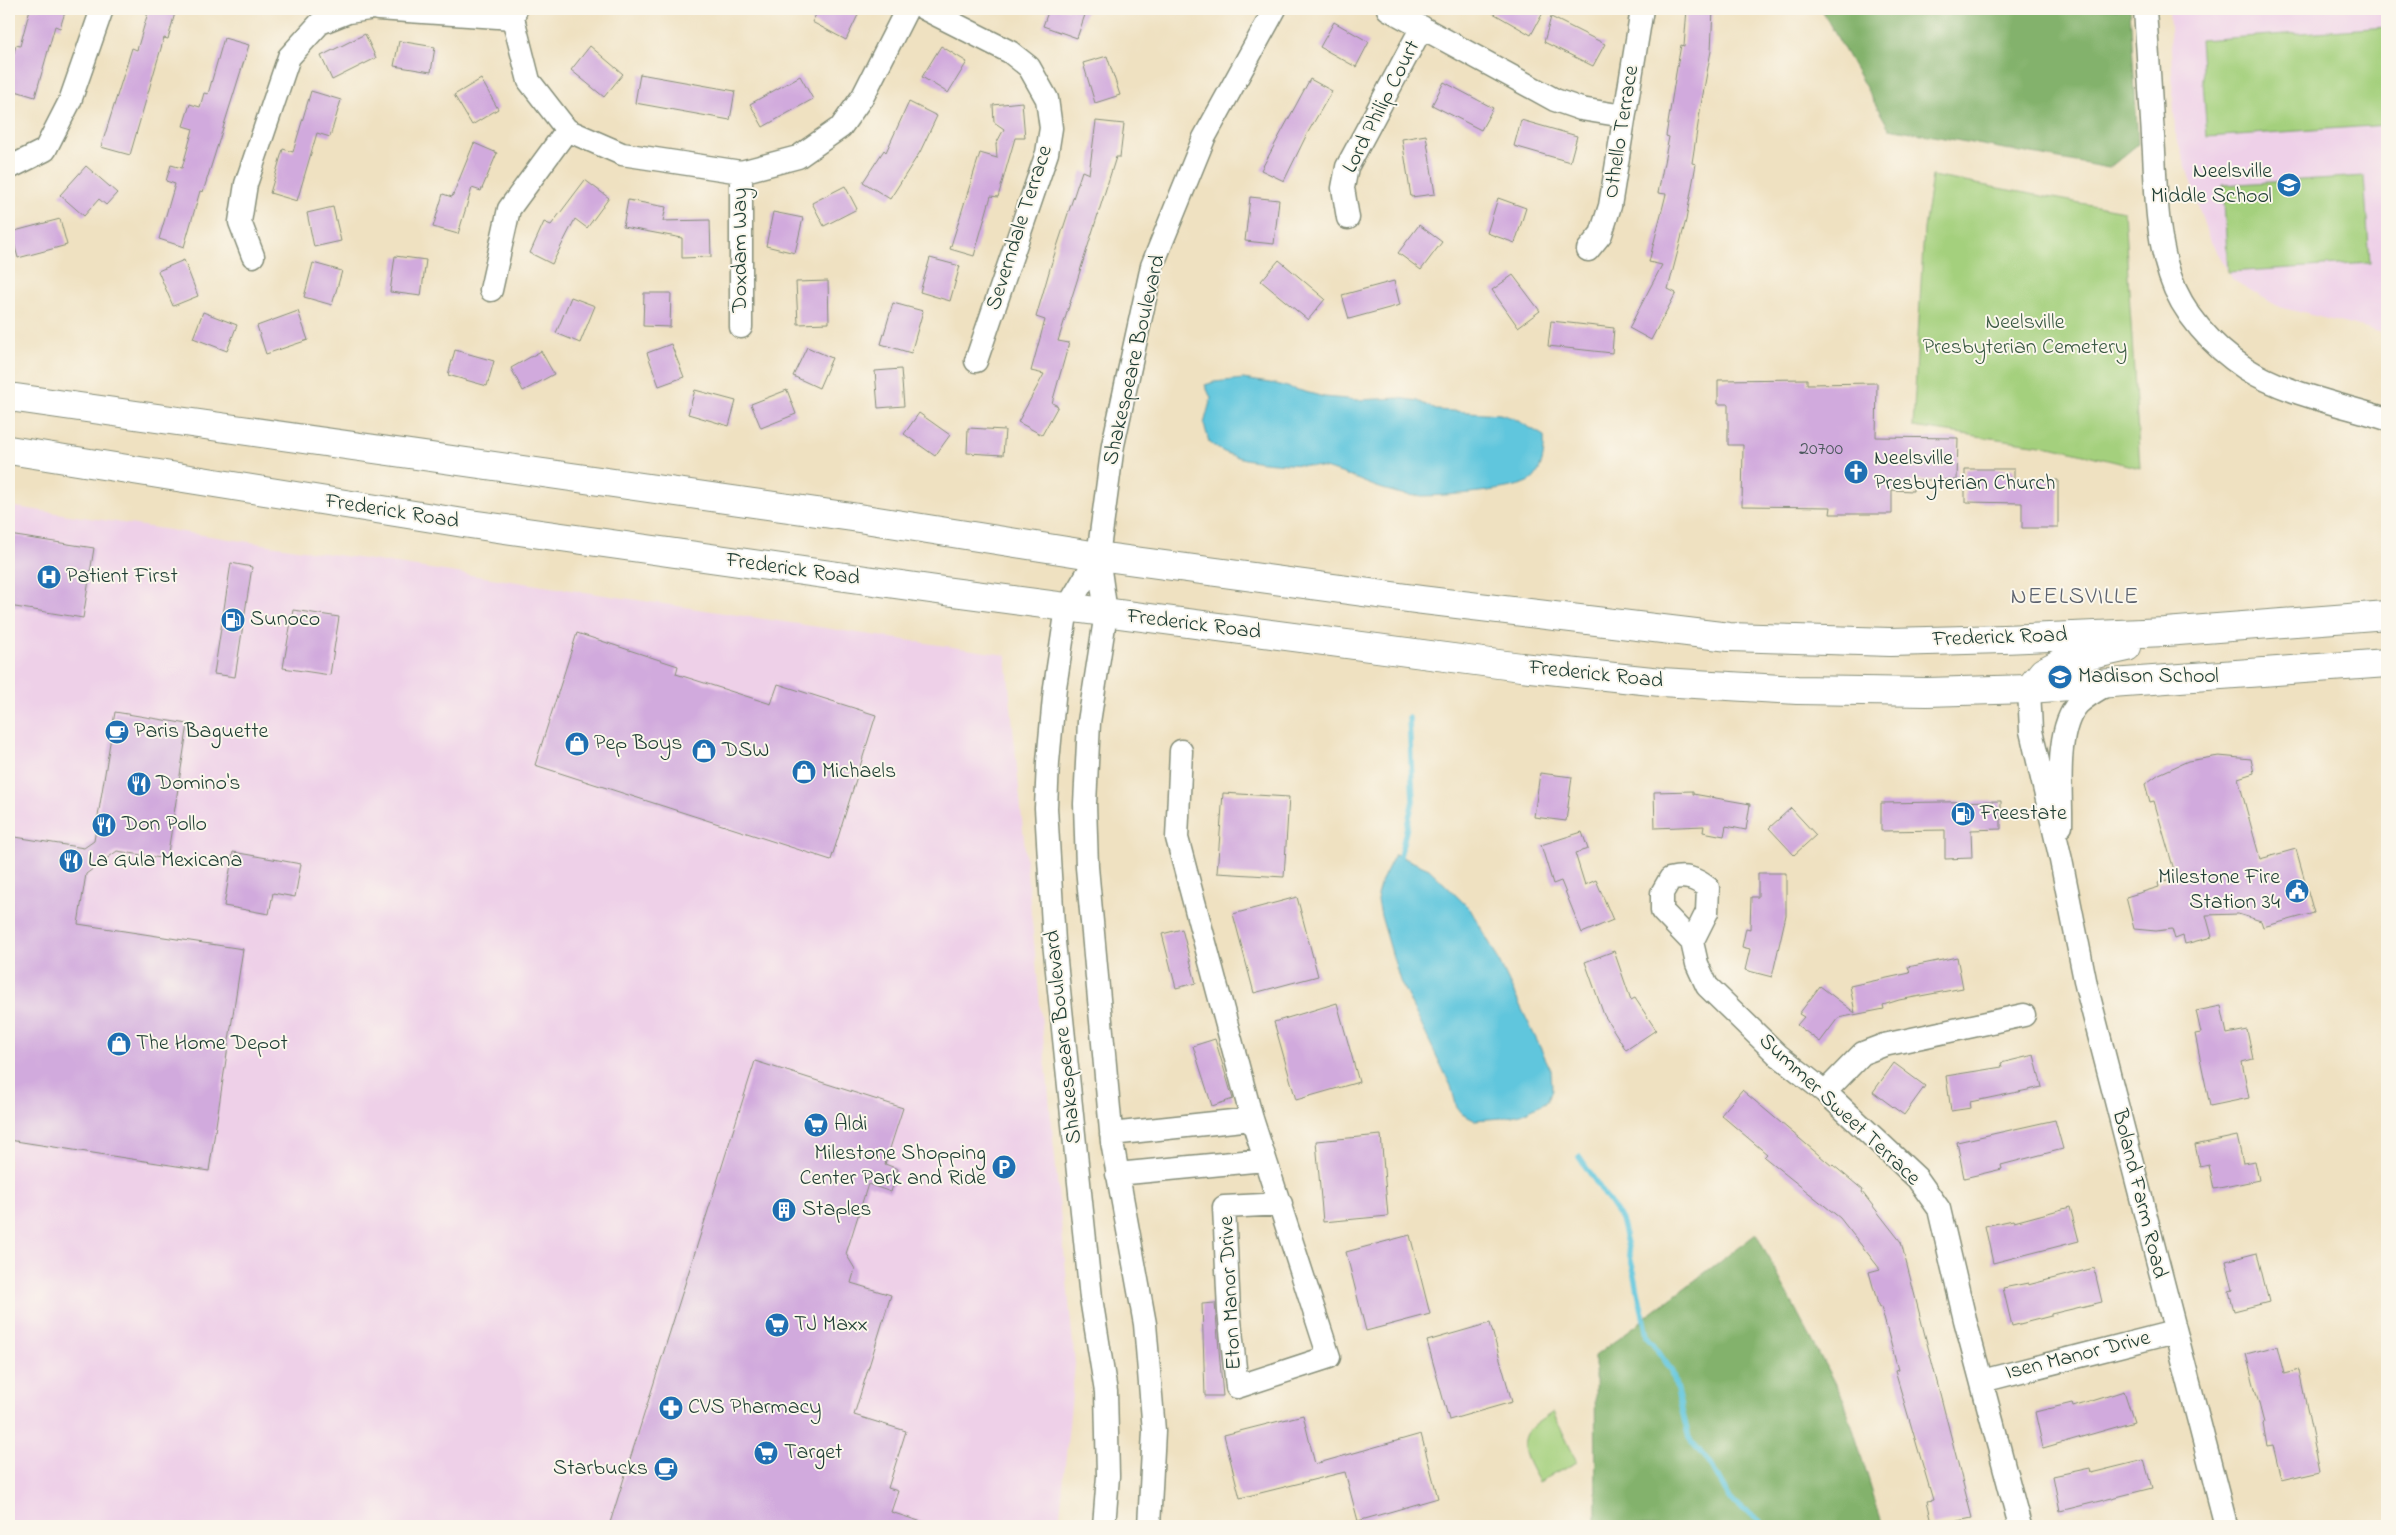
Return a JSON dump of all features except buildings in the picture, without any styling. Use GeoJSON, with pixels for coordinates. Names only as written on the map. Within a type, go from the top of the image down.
{"type":"FeatureCollection","features":[{"type":"Feature","properties":{"kind":"main road","name":"Frederick Road"},"geometry":{"type":"LineString","coordinates":[[9,397],[842,516],[1098,556],[1422,600],[1729,637],[1890,642],[2165,632],[2387,615]]}},
{"type":"Feature","properties":{"kind":"main road","name":"Frederick Road"},"geometry":{"type":"LineString","coordinates":[[9,450],[434,519],[1067,608],[1521,667],[1661,682],[1798,690],[1927,692],[2028,689],[2387,663]]}},
{"type":"Feature","properties":{"kind":"main road"},"geometry":{"type":"LineString","coordinates":[[2028,689],[2043,672],[2064,661],[2140,645],[2165,632]]}},
{"type":"Feature","properties":{"kind":"street"},"geometry":{"type":"LineString","coordinates":[[9,168],[45,150],[70,101],[102,9]]}},
{"type":"Feature","properties":{"kind":"street"},"geometry":{"type":"LineString","coordinates":[[253,256],[240,222],[246,184],[289,57],[320,24],[348,12],[369,9]]}},
{"type":"Feature","properties":{"kind":"street"},"geometry":{"type":"LineString","coordinates":[[378,9],[515,14],[529,81],[567,130],[622,154],[741,172],[798,157],[841,127],[862,96],[907,9]]}},
{"type":"Feature","properties":{"kind":"street","name":"Severndale Terrace"},"geometry":{"type":"LineString","coordinates":[[925,9],[1010,52],[1029,67],[1047,99],[1051,128],[1047,153],[976,361]]}},
{"type":"Feature","properties":{"kind":"street","name":"Shakespeare Boulevard"},"geometry":{"type":"LineString","coordinates":[[1149,1526],[1154,1432],[1146,1324],[1111,1134],[1091,923],[1086,804],[1089,722],[1106,613],[1098,556],[1112,446],[1152,266],[1204,138],[1275,9]]}},
{"type":"Feature","properties":{"kind":"street"},"geometry":{"type":"LineString","coordinates":[[1388,9],[1555,100],[1581,109],[1624,116]]}},
{"type":"Feature","properties":{"kind":"street","name":"Othello Terrace"},"geometry":{"type":"LineString","coordinates":[[1588,250],[1601,234],[1610,206],[1642,9]]}},
{"type":"Feature","properties":{"kind":"street"},"geometry":{"type":"LineString","coordinates":[[2145,9],[2156,186],[2163,247],[2170,277],[2182,303],[2201,329],[2223,352],[2247,369],[2275,383],[2387,419]]}},
{"type":"Feature","properties":{"kind":"street","name":"Lord Philip Court"},"geometry":{"type":"LineString","coordinates":[[1348,218],[1343,188],[1347,167],[1422,27]]}},
{"type":"Feature","properties":{"kind":"street"},"geometry":{"type":"LineString","coordinates":[[491,290],[509,209],[567,130]]}},
{"type":"Feature","properties":{"kind":"street","name":"Doxdam Way"},"geometry":{"type":"LineString","coordinates":[[741,172],[741,327]]}},
{"type":"Feature","properties":{"kind":"street","name":"Shakespeare Boulevard"},"geometry":{"type":"LineString","coordinates":[[1098,556],[1067,608],[1055,686],[1048,762],[1047,843],[1054,942],[1091,1298],[1106,1392],[1108,1476],[1104,1526]]}},
{"type":"Feature","properties":{"kind":"street","name":"Boland Farm Road"},"geometry":{"type":"LineString","coordinates":[[2061,860],[2064,734],[2070,716],[2078,704],[2093,692],[2110,683]]}},
{"type":"Feature","properties":{"kind":"street","name":"Boland Farm Road"},"geometry":{"type":"LineString","coordinates":[[2028,689],[2031,731],[2061,860],[2086,985],[2174,1332],[2226,1526]]}},
{"type":"Feature","properties":{"kind":"street","name":"Eton Manor Drive"},"geometry":{"type":"LineString","coordinates":[[1181,751],[1177,838],[1264,1160],[1281,1204],[1329,1357],[1237,1387],[1229,1311],[1224,1207],[1281,1204]]}},
{"type":"Feature","properties":{"kind":"street","name":"Summer Sweet Terrace"},"geometry":{"type":"LineString","coordinates":[[1692,942],[1697,964],[1707,986],[1778,1055],[1825,1092],[1917,1178],[1939,1209],[2020,1526]]}},
{"type":"Feature","properties":{"kind":"street"},"geometry":{"type":"LineString","coordinates":[[1825,1092],[1863,1053],[1884,1046],[2024,1015]]}},
{"type":"Feature","properties":{"kind":"street"},"geometry":{"type":"LineString","coordinates":[[1111,1134],[1252,1119]]}},
{"type":"Feature","properties":{"kind":"street"},"geometry":{"type":"LineString","coordinates":[[1117,1174],[1264,1160]]}},
{"type":"Feature","properties":{"kind":"street","name":"Isen Manor Drive"},"geometry":{"type":"LineString","coordinates":[[1982,1381],[2174,1332]]}},
{"type":"Feature","properties":{"kind":"shaded area","name":"Neelsville Middle School"},"geometry":{"type":"Polygon","coordinates":[[[2169,9],[2387,9],[2387,334],[2279,307],[2233,280],[2208,237],[2175,132],[2169,9]]]}},
{"type":"Feature","properties":{"kind":"shaded area"},"geometry":{"type":"Polygon","coordinates":[[[9,506],[1006,655],[1075,1364],[1059,1526],[9,1526],[9,506]]]}},
{"type":"Feature","properties":{"kind":"green space"},"geometry":{"type":"Polygon","coordinates":[[[1821,9],[2130,9],[2138,144],[2109,168],[1889,128],[1821,9]]]}},
{"type":"Feature","properties":{"kind":"green space"},"geometry":{"type":"Polygon","coordinates":[[[2387,27],[2387,125],[2207,137],[2200,40],[2387,27]]]}},
{"type":"Feature","properties":{"kind":"green space","name":"Neelsville Presbyterian Cemetery"},"geometry":{"type":"Polygon","coordinates":[[[1932,176],[2124,211],[2140,468],[2055,447],[1913,427],[1924,229],[1932,176]]]}},
{"type":"Feature","properties":{"kind":"green space"},"geometry":{"type":"Polygon","coordinates":[[[2364,176],[2370,263],[2228,272],[2223,185],[2364,176]]]}},
{"type":"Feature","properties":{"kind":"green space"},"geometry":{"type":"Polygon","coordinates":[[[1756,1234],[1845,1403],[1883,1526],[1596,1526],[1595,1356],[1756,1234]]]}},
{"type":"Feature","properties":{"kind":"green space"},"geometry":{"type":"Polygon","coordinates":[[[1553,1412],[1577,1462],[1539,1482],[1526,1457],[1524,1450],[1525,1437],[1533,1426],[1553,1412]]]}},
{"type":"Feature","properties":{"kind":"water"},"geometry":{"type":"Polygon","coordinates":[[[1243,379],[1276,384],[1324,397],[1358,400],[1399,398],[1418,401],[1436,410],[1500,414],[1513,418],[1544,436],[1544,453],[1541,465],[1533,479],[1513,487],[1461,494],[1416,496],[1381,488],[1328,469],[1261,462],[1233,456],[1209,442],[1204,424],[1211,398],[1205,385],[1214,382],[1243,379]]]}},
{"type":"Feature","properties":{"kind":"water"},"geometry":{"type":"Polygon","coordinates":[[[1395,854],[1429,869],[1470,909],[1493,949],[1551,1070],[1552,1089],[1548,1101],[1521,1114],[1502,1118],[1474,1120],[1462,1114],[1457,1108],[1451,1086],[1400,981],[1381,916],[1377,895],[1381,882],[1395,854]]]}},
{"type":"Feature","properties":{"kind":"waterway"},"geometry":{"type":"LineString","coordinates":[[1400,856],[1413,801],[1409,718]]}},
{"type":"Feature","properties":{"kind":"waterway"},"geometry":{"type":"LineString","coordinates":[[1579,1157],[1621,1219],[1647,1336],[1672,1371],[1689,1438],[1712,1467],[1731,1501],[1760,1520],[1759,1526]]}},
{"type":"Feature","properties":{"kind":"place","name":"Neelsville Middle School"},"geometry":{"type":"Point","coordinates":[2289,185]}},
{"type":"Feature","properties":{"kind":"place","name":"Neelsville Presbyterian Church"},"geometry":{"type":"Point","coordinates":[1856,472]}},
{"type":"Feature","properties":{"kind":"place","name":"Patient First"},"geometry":{"type":"Point","coordinates":[49,577]}},
{"type":"Feature","properties":{"kind":"place","name":"Sunoco"},"geometry":{"type":"Point","coordinates":[233,620]}},
{"type":"Feature","properties":{"kind":"place","name":"Madison School"},"geometry":{"type":"Point","coordinates":[2060,677]}},
{"type":"Feature","properties":{"kind":"place","name":"Paris Baguette"},"geometry":{"type":"Point","coordinates":[117,732]}},
{"type":"Feature","properties":{"kind":"place","name":"Pep Boys"},"geometry":{"type":"Point","coordinates":[577,744]}},
{"type":"Feature","properties":{"kind":"place","name":"DSW"},"geometry":{"type":"Point","coordinates":[704,751]}},
{"type":"Feature","properties":{"kind":"place","name":"Michaels"},"geometry":{"type":"Point","coordinates":[804,772]}},
{"type":"Feature","properties":{"kind":"place","name":"Domino's"},"geometry":{"type":"Point","coordinates":[139,784]}},
{"type":"Feature","properties":{"kind":"place","name":"Freestate"},"geometry":{"type":"Point","coordinates":[1963,814]}},
{"type":"Feature","properties":{"kind":"place","name":"Don Pollo"},"geometry":{"type":"Point","coordinates":[104,825]}},
{"type":"Feature","properties":{"kind":"place","name":"La Gula Mexicana"},"geometry":{"type":"Point","coordinates":[71,861]}},
{"type":"Feature","properties":{"kind":"place","name":"Milestone Fire Station 34"},"geometry":{"type":"Point","coordinates":[2297,891]}},
{"type":"Feature","properties":{"kind":"place","name":"The Home Depot"},"geometry":{"type":"Point","coordinates":[119,1044]}},
{"type":"Feature","properties":{"kind":"place","name":"Aldi"},"geometry":{"type":"Point","coordinates":[816,1125]}},
{"type":"Feature","properties":{"kind":"place","name":"Milestone Shopping Center Park and Ride"},"geometry":{"type":"Point","coordinates":[1004,1167]}},
{"type":"Feature","properties":{"kind":"place","name":"Staples"},"geometry":{"type":"Point","coordinates":[784,1210]}},
{"type":"Feature","properties":{"kind":"place","name":"TJ Maxx"},"geometry":{"type":"Point","coordinates":[777,1325]}},
{"type":"Feature","properties":{"kind":"place","name":"CVS Pharmacy"},"geometry":{"type":"Point","coordinates":[671,1408]}},
{"type":"Feature","properties":{"kind":"place","name":"Target"},"geometry":{"type":"Point","coordinates":[766,1453]}},
{"type":"Feature","properties":{"kind":"place","name":"Starbucks"},"geometry":{"type":"Point","coordinates":[666,1469]}},
{"type":"Feature","properties":{"kind":"district","name":"NEELSVILLE"},"geometry":{"type":"Point","coordinates":[2075,597]}}]}
